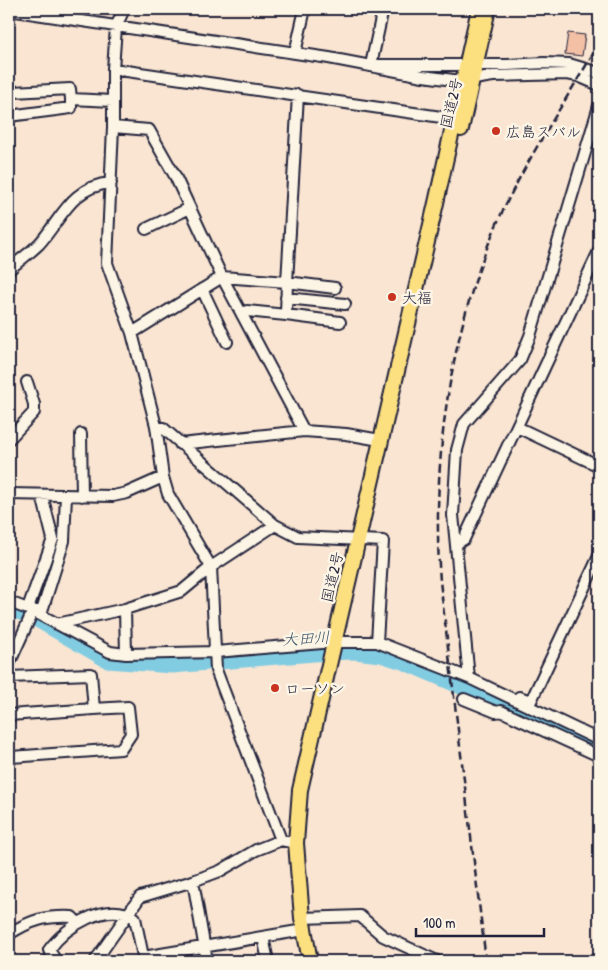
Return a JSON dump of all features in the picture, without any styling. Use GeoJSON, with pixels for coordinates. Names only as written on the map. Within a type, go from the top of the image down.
{"type":"FeatureCollection","features":[{"type":"Feature","properties":{"kind":"highway","name":"国道2号"},"geometry":{"type":"LineString","coordinates":[[436,203],[452,168],[479,9]]}},
{"type":"Feature","properties":{"kind":"highway","name":"国道2号"},"geometry":{"type":"LineString","coordinates":[[310,961],[303,924],[296,844],[300,790],[455,119],[488,9]]}},
{"type":"Feature","properties":{"kind":"street"},"geometry":{"type":"LineString","coordinates":[[124,9],[116,27],[113,69],[113,127],[107,263],[132,333],[156,426],[163,478],[168,494],[211,567],[216,670],[281,840]]}},
{"type":"Feature","properties":{"kind":"street"},"geometry":{"type":"LineString","coordinates":[[295,53],[305,9]]}},
{"type":"Feature","properties":{"kind":"street"},"geometry":{"type":"LineString","coordinates":[[371,65],[383,9]]}},
{"type":"Feature","properties":{"kind":"street"},"geometry":{"type":"LineString","coordinates":[[9,10],[371,65],[469,73],[570,64],[599,74]]}},
{"type":"Feature","properties":{"kind":"street"},"geometry":{"type":"LineString","coordinates":[[371,65],[383,70],[566,74],[578,76],[599,85]]}},
{"type":"Feature","properties":{"kind":"street"},"geometry":{"type":"LineString","coordinates":[[113,69],[455,119]]}},
{"type":"Feature","properties":{"kind":"street"},"geometry":{"type":"LineString","coordinates":[[9,94],[13,92],[70,89],[71,99],[71,108],[9,116]]}},
{"type":"Feature","properties":{"kind":"street"},"geometry":{"type":"LineString","coordinates":[[286,315],[298,95]]}},
{"type":"Feature","properties":{"kind":"street"},"geometry":{"type":"LineString","coordinates":[[71,99],[113,101]]}},
{"type":"Feature","properties":{"kind":"street"},"geometry":{"type":"LineString","coordinates":[[469,678],[452,515],[457,450],[464,424],[520,360],[530,336],[599,106]]}},
{"type":"Feature","properties":{"kind":"street"},"geometry":{"type":"LineString","coordinates":[[113,127],[149,130],[176,176],[222,277],[304,431]]}},
{"type":"Feature","properties":{"kind":"street"},"geometry":{"type":"LineString","coordinates":[[9,270],[39,244],[62,211],[84,192],[99,184],[111,183]]}},
{"type":"Feature","properties":{"kind":"street"},"geometry":{"type":"LineString","coordinates":[[146,229],[190,208]]}},
{"type":"Feature","properties":{"kind":"street"},"geometry":{"type":"LineString","coordinates":[[456,544],[464,539],[599,251]]}},
{"type":"Feature","properties":{"kind":"street"},"geometry":{"type":"LineString","coordinates":[[132,333],[222,277],[335,288]]}},
{"type":"Feature","properties":{"kind":"street"},"geometry":{"type":"LineString","coordinates":[[202,289],[227,342]]}},
{"type":"Feature","properties":{"kind":"street"},"geometry":{"type":"LineString","coordinates":[[286,298],[345,304]]}},
{"type":"Feature","properties":{"kind":"street"},"geometry":{"type":"LineString","coordinates":[[242,315],[247,310],[340,322]]}},
{"type":"Feature","properties":{"kind":"street"},"geometry":{"type":"LineString","coordinates":[[9,439],[34,412],[34,404],[27,382]]}},
{"type":"Feature","properties":{"kind":"street"},"geometry":{"type":"LineString","coordinates":[[156,426],[163,428],[275,525],[298,537],[358,538],[383,541],[377,642]]}},
{"type":"Feature","properties":{"kind":"street"},"geometry":{"type":"LineString","coordinates":[[517,427],[599,466]]}},
{"type":"Feature","properties":{"kind":"street"},"geometry":{"type":"LineString","coordinates":[[180,444],[304,431],[346,434],[380,440]]}},
{"type":"Feature","properties":{"kind":"street"},"geometry":{"type":"LineString","coordinates":[[81,434],[82,496]]}},
{"type":"Feature","properties":{"kind":"street"},"geometry":{"type":"LineString","coordinates":[[9,494],[113,496],[127,493],[163,478]]}},
{"type":"Feature","properties":{"kind":"street"},"geometry":{"type":"LineString","coordinates":[[32,611],[29,605],[53,539],[42,495]]}},
{"type":"Feature","properties":{"kind":"street"},"geometry":{"type":"LineString","coordinates":[[32,611],[42,612],[64,541],[66,495]]}},
{"type":"Feature","properties":{"kind":"street"},"geometry":{"type":"LineString","coordinates":[[57,624],[125,609],[182,591],[211,567],[275,525]]}},
{"type":"Feature","properties":{"kind":"street"},"geometry":{"type":"LineString","coordinates":[[508,698],[513,696],[531,701],[599,556]]}},
{"type":"Feature","properties":{"kind":"street"},"geometry":{"type":"LineString","coordinates":[[9,602],[32,611],[110,652],[126,654],[216,652],[334,642],[377,642],[469,678],[599,740]]}},
{"type":"Feature","properties":{"kind":"street"},"geometry":{"type":"LineString","coordinates":[[125,609],[126,654]]}},
{"type":"Feature","properties":{"kind":"street"},"geometry":{"type":"LineString","coordinates":[[9,664],[32,611]]}},
{"type":"Feature","properties":{"kind":"street"},"geometry":{"type":"LineString","coordinates":[[9,677],[91,674],[94,709]]}},
{"type":"Feature","properties":{"kind":"street"},"geometry":{"type":"LineString","coordinates":[[464,699],[496,712],[501,711],[599,756]]}},
{"type":"Feature","properties":{"kind":"street"},"geometry":{"type":"LineString","coordinates":[[9,715],[128,707],[131,734],[121,749],[11,757],[9,755]]}},
{"type":"Feature","properties":{"kind":"street"},"geometry":{"type":"LineString","coordinates":[[94,961],[140,897],[193,882],[220,871],[256,850],[281,840],[296,844]]}},
{"type":"Feature","properties":{"kind":"street"},"geometry":{"type":"LineString","coordinates":[[193,882],[207,961]]}},
{"type":"Feature","properties":{"kind":"street"},"geometry":{"type":"LineString","coordinates":[[56,961],[49,950],[57,938],[78,923],[103,912],[128,914],[135,918],[144,959],[204,946],[264,937],[303,924],[360,916],[384,936],[438,961]]}},
{"type":"Feature","properties":{"kind":"street"},"geometry":{"type":"LineString","coordinates":[[9,934],[30,922],[54,916],[72,917],[78,923]]}},
{"type":"Feature","properties":{"kind":"street"},"geometry":{"type":"LineString","coordinates":[[264,937],[268,961]]}},
{"type":"Feature","properties":{"kind":"building"},"geometry":{"type":"Polygon","coordinates":[[[568,33],[585,35],[582,56],[565,54],[568,33]]]}},
{"type":"Feature","properties":{"kind":"waterway","name":"大田川"},"geometry":{"type":"LineString","coordinates":[[9,609],[32,617],[108,661],[172,666],[326,653],[355,652],[381,655],[403,662],[473,692],[599,750]]}},
{"type":"Feature","properties":{"kind":"railway"},"geometry":{"type":"LineString","coordinates":[[486,961],[440,581],[438,534],[442,438],[458,343],[470,297],[486,251],[504,208],[526,166],[599,44]]}},
{"type":"Feature","properties":{"kind":"place","name":"広島スバル"},"geometry":{"type":"Point","coordinates":[496,131]}},
{"type":"Feature","properties":{"kind":"place","name":"大福"},"geometry":{"type":"Point","coordinates":[392,297]}},
{"type":"Feature","properties":{"kind":"place","name":"ローソン"},"geometry":{"type":"Point","coordinates":[275,688]}}]}
